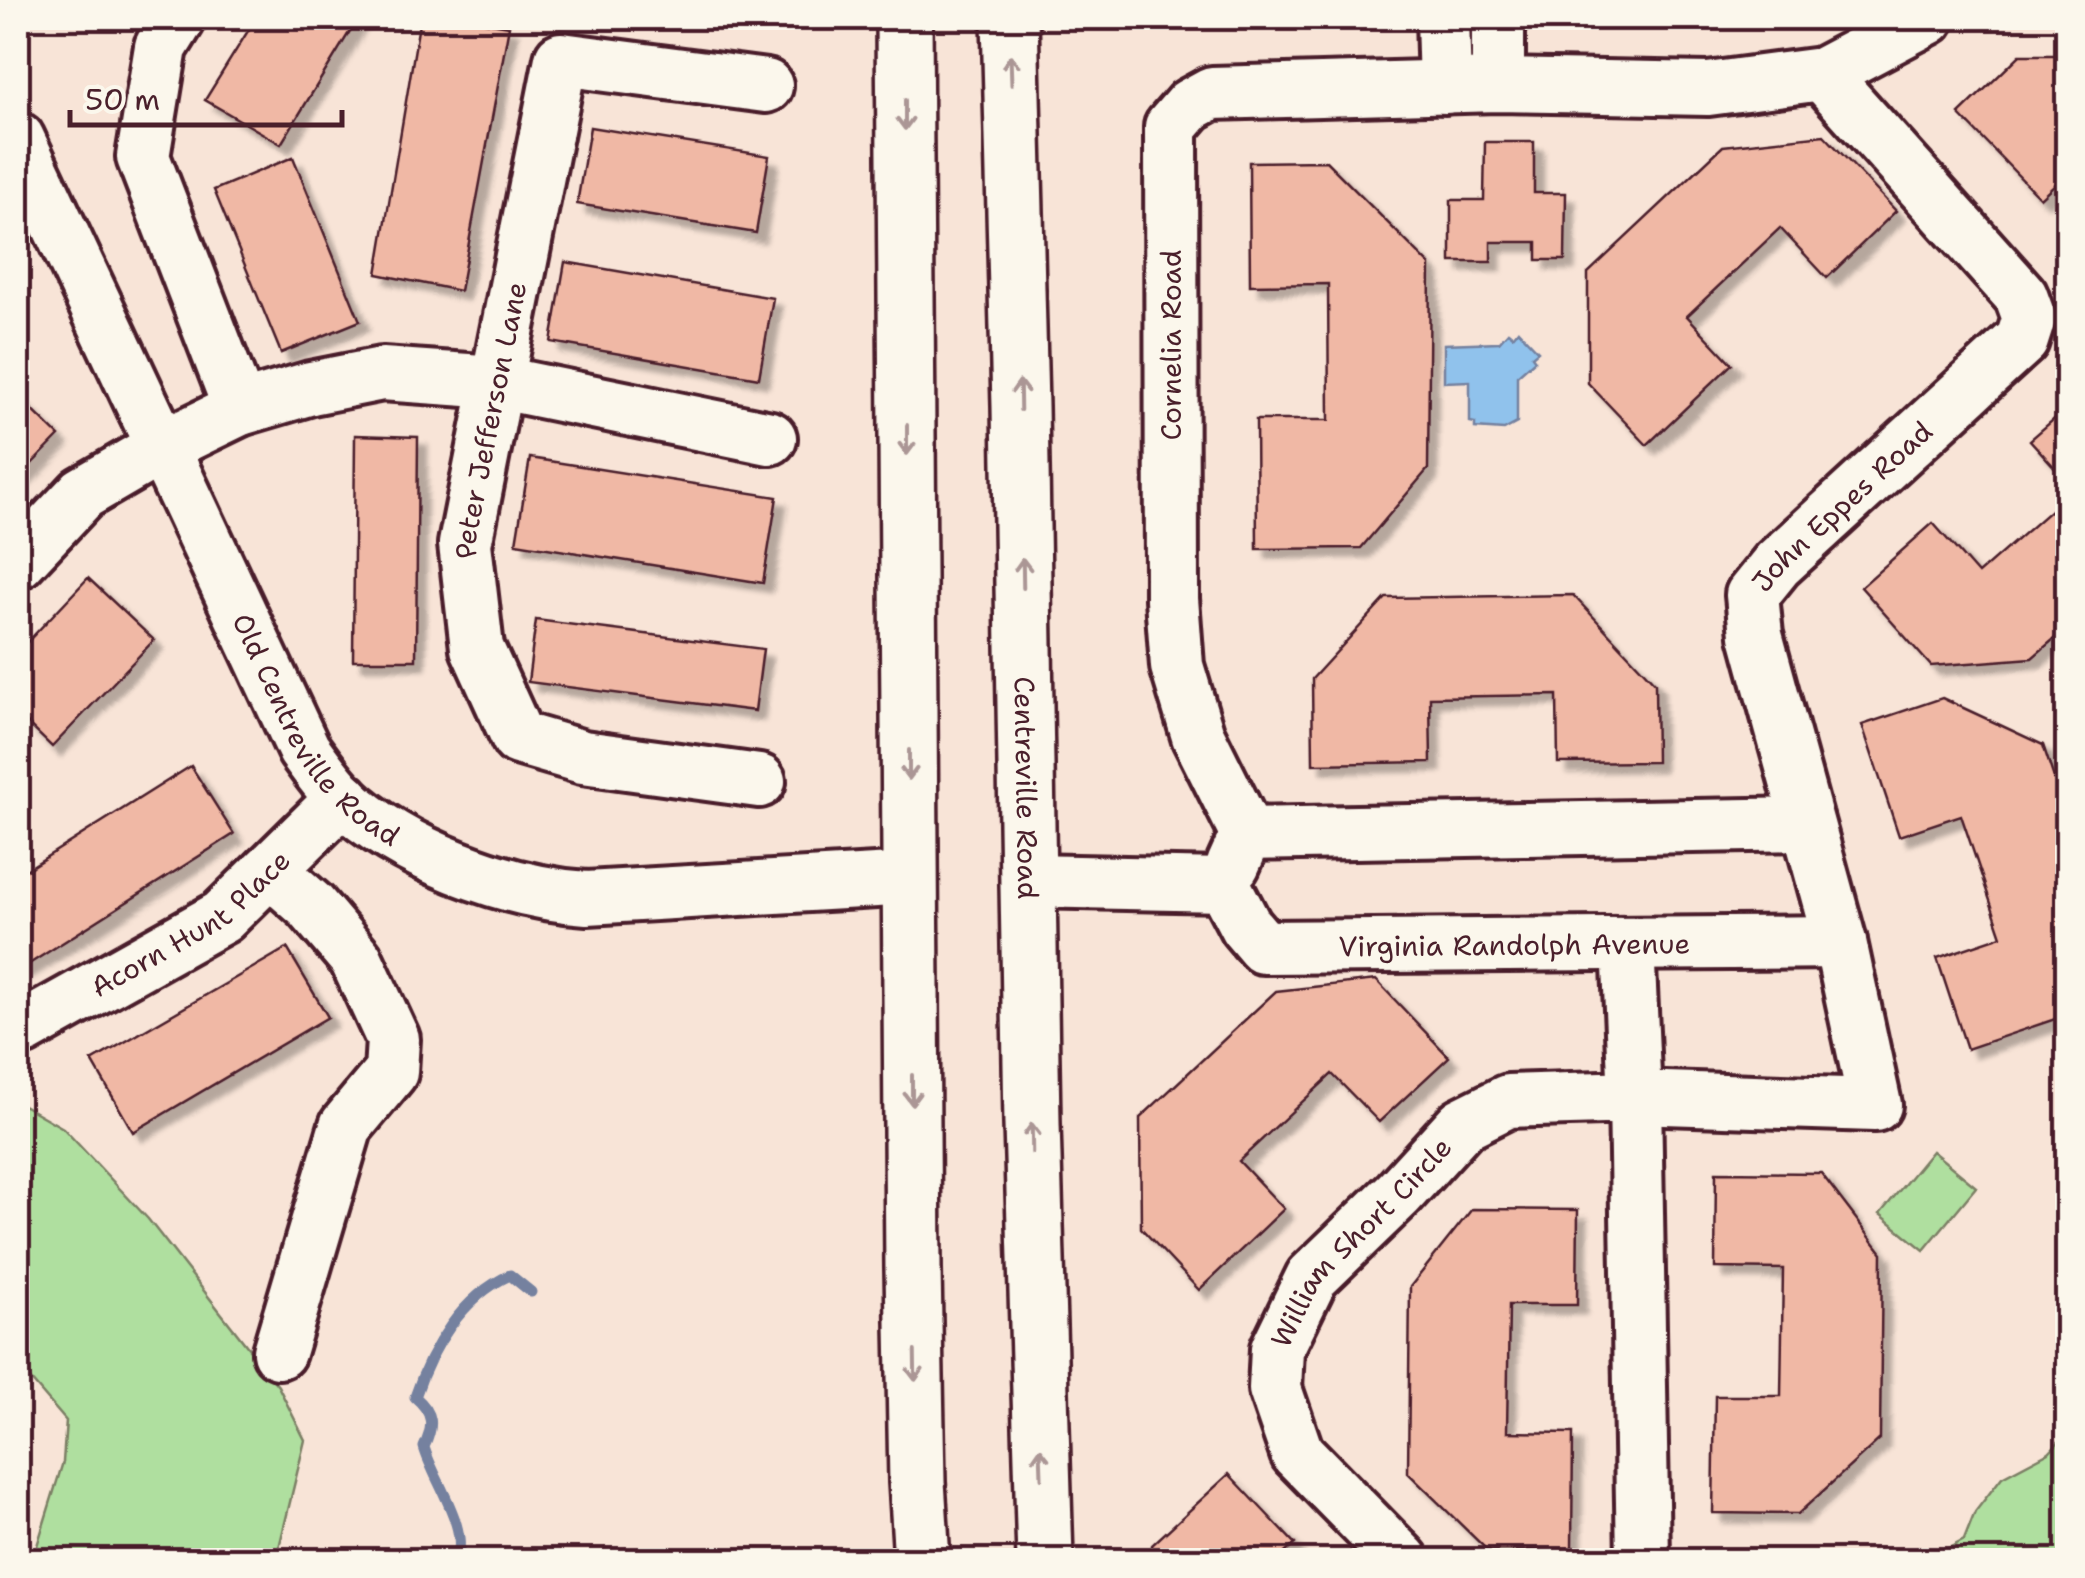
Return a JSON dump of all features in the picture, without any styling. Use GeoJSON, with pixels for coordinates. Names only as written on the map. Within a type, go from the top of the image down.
{"type":"FeatureCollection","features":[{"type":"Feature","properties":{"kind":"main road"},"geometry":{"type":"LineString","coordinates":[[904,18],[913,1288],[922,1560]]}},
{"type":"Feature","properties":{"kind":"main road","name":"Centreville Road"},"geometry":{"type":"LineString","coordinates":[[1010,18],[1045,1560]]}},
{"type":"Feature","properties":{"kind":"street"},"geometry":{"type":"LineString","coordinates":[[179,18],[161,46],[143,158],[240,410]]}},
{"type":"Feature","properties":{"kind":"street"},"geometry":{"type":"LineString","coordinates":[[1444,18],[1445,86]]}},
{"type":"Feature","properties":{"kind":"street"},"geometry":{"type":"LineString","coordinates":[[1498,18],[1498,85]]}},
{"type":"Feature","properties":{"kind":"street","name":"Cornelia Road"},"geometry":{"type":"LineString","coordinates":[[1248,834],[1198,736],[1177,666],[1172,599],[1172,128],[1190,105],[1212,93],[1498,85],[1708,89],[1822,74],[1928,18]]}},
{"type":"Feature","properties":{"kind":"street","name":"Peter Jefferson Lane"},"geometry":{"type":"LineString","coordinates":[[760,780],[583,757],[518,738],[477,648],[466,544],[561,59],[766,86]]}},
{"type":"Feature","properties":{"kind":"street","name":"John Eppes Road"},"geometry":{"type":"LineString","coordinates":[[1822,74],[2022,296],[2030,318],[2022,340],[1777,564],[1752,595],[1756,635],[1840,942],[1875,1104]]}},
{"type":"Feature","properties":{"kind":"street","name":"Old Centreville Road"},"geometry":{"type":"LineString","coordinates":[[19,146],[304,750],[343,798],[396,836],[448,863],[517,889],[552,896],[587,898],[910,880]]}},
{"type":"Feature","properties":{"kind":"street"},"geometry":{"type":"LineString","coordinates":[[18,562],[83,493],[162,447],[240,410],[311,388],[382,374],[496,382],[770,438]]}},
{"type":"Feature","properties":{"kind":"street","name":"Acorn Hunt Place"},"geometry":{"type":"LineString","coordinates":[[21,1025],[222,917],[343,798]]}},
{"type":"Feature","properties":{"kind":"street"},"geometry":{"type":"LineString","coordinates":[[1028,881],[1224,885],[1248,834],[1808,824]]}},
{"type":"Feature","properties":{"kind":"street"},"geometry":{"type":"LineString","coordinates":[[270,870],[311,906],[356,958],[393,1039],[391,1072],[346,1126],[279,1352]]}},
{"type":"Feature","properties":{"kind":"street","name":"Virginia Randolph Avenue"},"geometry":{"type":"LineString","coordinates":[[1224,885],[1246,927],[1263,948],[1840,942]]}},
{"type":"Feature","properties":{"kind":"street"},"geometry":{"type":"LineString","coordinates":[[1628,944],[1643,1560]]}},
{"type":"Feature","properties":{"kind":"street","name":"William Short Circle"},"geometry":{"type":"LineString","coordinates":[[1402,1560],[1297,1453],[1275,1389],[1278,1349],[1312,1277],[1399,1193],[1462,1124],[1508,1101],[1634,1097],[1875,1104]]}},
{"type":"Feature","properties":{"kind":"green space"},"geometry":{"type":"Polygon","coordinates":[[[23,1105],[63,1128],[148,1219],[278,1386],[305,1440],[276,1560],[41,1560],[37,1546],[63,1462],[66,1421],[18,1365],[18,1121],[23,1105]]]}},
{"type":"Feature","properties":{"kind":"green space"},"geometry":{"type":"Polygon","coordinates":[[[1932,1151],[1976,1187],[1924,1250],[1880,1214],[1932,1151]]]}},
{"type":"Feature","properties":{"kind":"green space"},"geometry":{"type":"Polygon","coordinates":[[[2067,1433],[2067,1560],[1926,1560],[1964,1540],[1975,1512],[2002,1477],[2049,1452],[2067,1433]]]}},
{"type":"Feature","properties":{"kind":"water"},"geometry":{"type":"Polygon","coordinates":[[[1518,330],[1538,351],[1532,356],[1535,360],[1517,376],[1517,423],[1504,430],[1475,428],[1475,423],[1470,422],[1470,381],[1444,382],[1444,344],[1499,342],[1508,332],[1513,336],[1518,330]]]}},
{"type":"Feature","properties":{"kind":"building"},"geometry":{"type":"Polygon","coordinates":[[[256,18],[358,18],[281,144],[205,100],[256,18]]]}},
{"type":"Feature","properties":{"kind":"building"},"geometry":{"type":"Polygon","coordinates":[[[420,18],[461,18],[509,26],[460,291],[377,274],[420,18]]]}},
{"type":"Feature","properties":{"kind":"building"},"geometry":{"type":"Polygon","coordinates":[[[2020,55],[2068,55],[2068,172],[2040,198],[1959,114],[2020,55]]]}},
{"type":"Feature","properties":{"kind":"building"},"geometry":{"type":"Polygon","coordinates":[[[590,127],[769,156],[756,233],[577,204],[590,127]]]}},
{"type":"Feature","properties":{"kind":"building"},"geometry":{"type":"Polygon","coordinates":[[[1824,135],[1896,211],[1827,278],[1780,228],[1687,316],[1732,364],[1647,445],[1588,383],[1588,273],[1723,146],[1824,135]]]}},
{"type":"Feature","properties":{"kind":"building"},"geometry":{"type":"Polygon","coordinates":[[[1485,142],[1534,142],[1534,193],[1566,193],[1565,260],[1537,260],[1537,242],[1491,242],[1491,262],[1451,262],[1451,200],[1484,200],[1485,142]]]}},
{"type":"Feature","properties":{"kind":"building"},"geometry":{"type":"Polygon","coordinates":[[[293,157],[360,321],[281,353],[214,190],[293,157]]]}},
{"type":"Feature","properties":{"kind":"building"},"geometry":{"type":"Polygon","coordinates":[[[1326,161],[1430,265],[1428,469],[1361,548],[1257,549],[1256,420],[1329,420],[1328,284],[1250,285],[1249,162],[1326,161]]]}},
{"type":"Feature","properties":{"kind":"building"},"geometry":{"type":"Polygon","coordinates":[[[565,262],[773,298],[759,378],[551,342],[565,262]]]}},
{"type":"Feature","properties":{"kind":"building"},"geometry":{"type":"Polygon","coordinates":[[[18,396],[59,436],[18,478],[18,396]]]}},
{"type":"Feature","properties":{"kind":"building"},"geometry":{"type":"Polygon","coordinates":[[[2068,407],[2068,482],[2030,440],[2068,407]]]}},
{"type":"Feature","properties":{"kind":"building"},"geometry":{"type":"Polygon","coordinates":[[[355,435],[418,437],[416,660],[353,660],[355,435]]]}},
{"type":"Feature","properties":{"kind":"building"},"geometry":{"type":"Polygon","coordinates":[[[530,458],[777,497],[763,583],[516,543],[530,458]]]}},
{"type":"Feature","properties":{"kind":"building"},"geometry":{"type":"Polygon","coordinates":[[[2068,495],[2068,627],[2032,658],[1931,666],[1861,587],[1933,523],[1978,574],[2068,495]]]}},
{"type":"Feature","properties":{"kind":"building"},"geometry":{"type":"Polygon","coordinates":[[[88,578],[154,640],[52,747],[18,714],[18,652],[88,578]]]}},
{"type":"Feature","properties":{"kind":"building"},"geometry":{"type":"Polygon","coordinates":[[[1573,595],[1655,683],[1656,762],[1558,763],[1557,695],[1430,697],[1431,762],[1313,764],[1312,679],[1386,598],[1573,595]]]}},
{"type":"Feature","properties":{"kind":"building"},"geometry":{"type":"Polygon","coordinates":[[[536,620],[763,649],[755,711],[528,682],[536,620]]]}},
{"type":"Feature","properties":{"kind":"building"},"geometry":{"type":"Polygon","coordinates":[[[1942,698],[2043,745],[2068,820],[2067,1015],[1967,1049],[1937,958],[2002,936],[1961,815],[1899,836],[1862,725],[1942,698]]]}},
{"type":"Feature","properties":{"kind":"building"},"geometry":{"type":"Polygon","coordinates":[[[191,766],[234,834],[18,971],[18,875],[191,766]]]}},
{"type":"Feature","properties":{"kind":"building"},"geometry":{"type":"Polygon","coordinates":[[[287,948],[328,1017],[133,1132],[92,1061],[287,948]]]}},
{"type":"Feature","properties":{"kind":"building"},"geometry":{"type":"Polygon","coordinates":[[[1376,980],[1449,1057],[1379,1122],[1332,1074],[1239,1161],[1284,1209],[1199,1290],[1141,1228],[1140,1118],[1276,991],[1376,980]]]}},
{"type":"Feature","properties":{"kind":"building"},"geometry":{"type":"Polygon","coordinates":[[[1716,1172],[1821,1173],[1882,1253],[1880,1439],[1798,1514],[1713,1513],[1715,1396],[1781,1396],[1783,1269],[1715,1268],[1716,1172]]]}},
{"type":"Feature","properties":{"kind":"building"},"geometry":{"type":"Polygon","coordinates":[[[1472,1209],[1578,1210],[1577,1305],[1509,1305],[1507,1432],[1573,1433],[1572,1550],[1487,1550],[1408,1473],[1410,1287],[1472,1209]]]}},
{"type":"Feature","properties":{"kind":"building"},"geometry":{"type":"Polygon","coordinates":[[[1229,1474],[1295,1544],[1277,1560],[1153,1560],[1152,1545],[1229,1474]]]}},
{"type":"Feature","properties":{"kind":"waterway"},"geometry":{"type":"LineString","coordinates":[[456,1560],[459,1534],[424,1447],[430,1420],[415,1397],[439,1343],[477,1296],[510,1275],[531,1292]]}}]}
